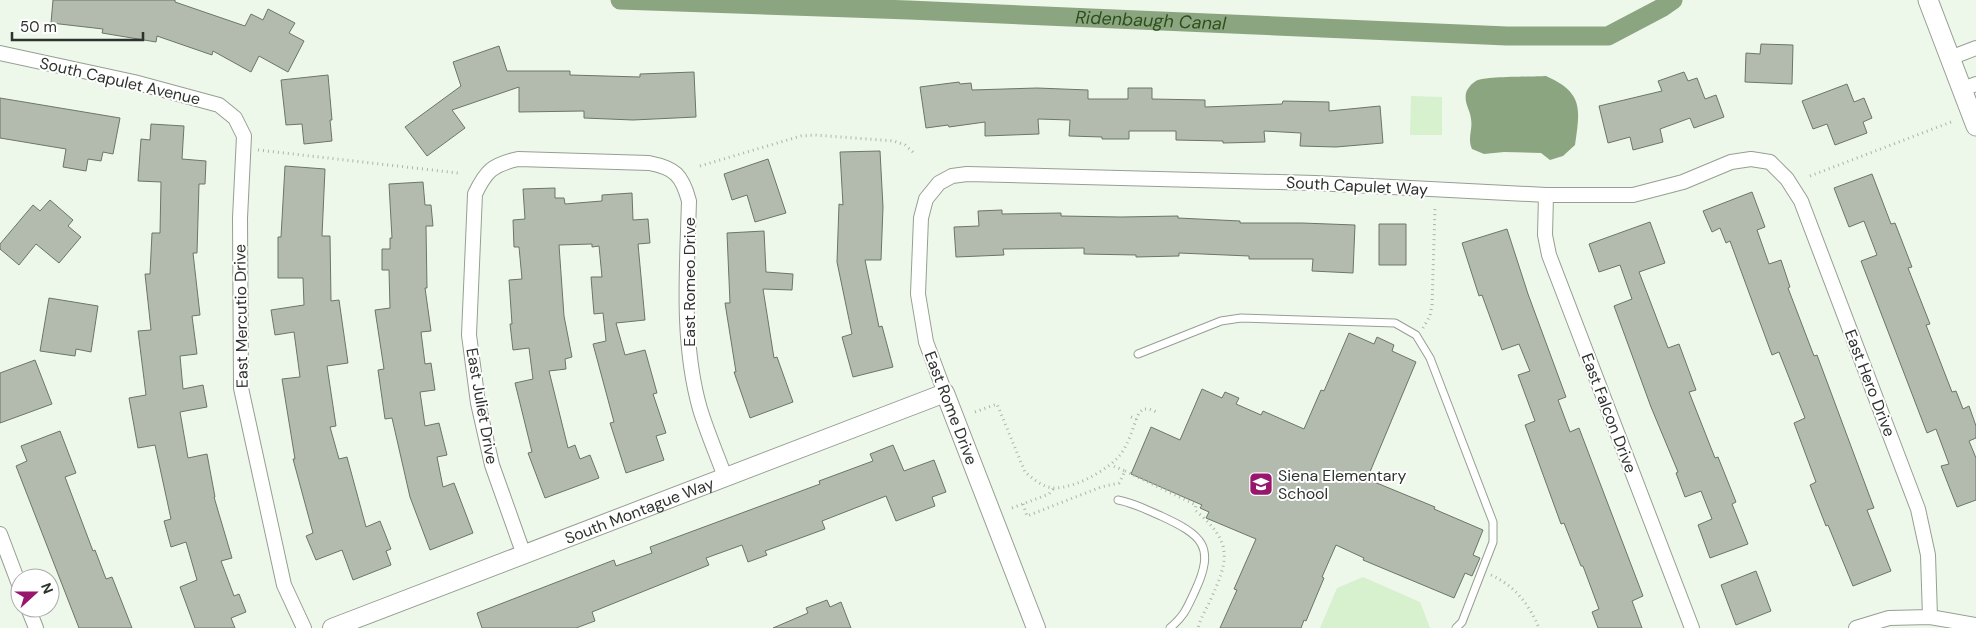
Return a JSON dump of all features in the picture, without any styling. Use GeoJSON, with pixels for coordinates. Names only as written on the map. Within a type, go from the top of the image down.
{"type":"FeatureCollection","features":[{"type":"Feature","properties":{"kind":"main road"},"geometry":{"type":"LineString","coordinates":[[1928,0],[1950,58],[1969,86],[1976,126]]}},
{"type":"Feature","properties":{"kind":"street"},"geometry":{"type":"LineString","coordinates":[[1950,58],[1976,48]]}},
{"type":"Feature","properties":{"kind":"street","name":"South Capulet Avenue"},"geometry":{"type":"LineString","coordinates":[[0,53],[134,82],[220,105],[235,118]]}},
{"type":"Feature","properties":{"kind":"street","name":"East Mercutio Drive"},"geometry":{"type":"LineString","coordinates":[[235,118],[244,136],[240,218],[241,388],[284,584],[304,628]]}},
{"type":"Feature","properties":{"kind":"street","name":"East Romeo Drive"},"geometry":{"type":"LineString","coordinates":[[492,168],[504,162],[527,159],[649,164],[665,166],[677,173],[685,186],[689,201],[686,293],[689,350],[700,409],[725,478]]}},
{"type":"Feature","properties":{"kind":"street","name":"South Capulet Way"},"geometry":{"type":"LineString","coordinates":[[939,183],[952,176],[967,174],[1315,183],[1546,195],[1633,195],[1683,182],[1731,162],[1751,159],[1770,162]]}},
{"type":"Feature","properties":{"kind":"street","name":"East Hero Drive"},"geometry":{"type":"LineString","coordinates":[[1770,162],[1787,179],[1800,201],[1918,509],[1928,555],[1930,617]]}},
{"type":"Feature","properties":{"kind":"street","name":"East Juliet Drive"},"geometry":{"type":"LineString","coordinates":[[492,168],[482,179],[475,194],[469,335],[478,403],[492,465],[524,555]]}},
{"type":"Feature","properties":{"kind":"street","name":"East Rome Drive"},"geometry":{"type":"LineString","coordinates":[[939,183],[926,199],[921,218],[918,294],[926,342],[1036,628]]}},
{"type":"Feature","properties":{"kind":"street","name":"East Falcon Drive"},"geometry":{"type":"LineString","coordinates":[[1546,195],[1545,235],[1549,255],[1692,628]]}},
{"type":"Feature","properties":{"kind":"street","name":"South Montague Way"},"geometry":{"type":"LineString","coordinates":[[332,628],[945,393]]}},
{"type":"Feature","properties":{"kind":"street"},"geometry":{"type":"LineString","coordinates":[[0,534],[13,568]]}},
{"type":"Feature","properties":{"kind":"street"},"geometry":{"type":"LineString","coordinates":[[1856,628],[1889,618],[1930,617],[1976,625]]}},
{"type":"Feature","properties":{"kind":"lane"},"geometry":{"type":"LineString","coordinates":[[1138,354],[1221,321],[1241,318],[1395,324],[1416,336],[1430,358],[1493,522],[1493,542],[1462,622],[1456,628]]}},
{"type":"Feature","properties":{"kind":"lane"},"geometry":{"type":"LineString","coordinates":[[1118,500],[1131,503],[1188,528],[1204,548],[1205,562],[1202,576],[1183,617],[1170,628]]}},
{"type":"Feature","properties":{"kind":"path"},"geometry":{"type":"LineString","coordinates":[[1810,176],[1951,122]]}},
{"type":"Feature","properties":{"kind":"path"},"geometry":{"type":"LineString","coordinates":[[700,166],[801,136],[816,135],[894,141],[905,145],[916,154]]}},
{"type":"Feature","properties":{"kind":"path"},"geometry":{"type":"LineString","coordinates":[[256,150],[458,174]]}},
{"type":"Feature","properties":{"kind":"path"},"geometry":{"type":"LineString","coordinates":[[1416,336],[1430,316],[1432,305],[1435,208]]}},
{"type":"Feature","properties":{"kind":"path"},"geometry":{"type":"LineString","coordinates":[[975,412],[997,404],[1025,472],[1033,480],[1054,488],[1066,486],[1094,476],[1111,465],[1122,454],[1136,419],[1143,409],[1159,413]]}},
{"type":"Feature","properties":{"kind":"path"},"geometry":{"type":"LineString","coordinates":[[1131,417],[1136,419]]}},
{"type":"Feature","properties":{"kind":"path"},"geometry":{"type":"LineString","coordinates":[[1023,504],[1027,516],[1100,487],[1120,484],[1125,471],[1111,465]]}},
{"type":"Feature","properties":{"kind":"path"},"geometry":{"type":"LineString","coordinates":[[1012,508],[1049,494],[1054,488]]}},
{"type":"Feature","properties":{"kind":"path"},"geometry":{"type":"LineString","coordinates":[[1481,571],[1512,586],[1531,610],[1540,628]]}},
{"type":"Feature","properties":{"kind":"shaded area"},"geometry":{"type":"Polygon","coordinates":[[[1546,76],[1567,89],[1577,103],[1578,121],[1575,145],[1563,156],[1550,160],[1541,153],[1504,152],[1484,154],[1472,149],[1470,141],[1471,119],[1466,103],[1467,91],[1471,85],[1481,79],[1489,78],[1546,76]]]}},
{"type":"Feature","properties":{"kind":"shaded area"},"geometry":{"type":"Polygon","coordinates":[[[1411,96],[1442,97],[1442,135],[1410,135],[1411,96]]]}},
{"type":"Feature","properties":{"kind":"shaded area"},"geometry":{"type":"Polygon","coordinates":[[[1363,577],[1420,602],[1430,628],[1320,628],[1337,588],[1363,577]]]}},
{"type":"Feature","properties":{"kind":"building"},"geometry":{"type":"Polygon","coordinates":[[[53,0],[175,0],[175,2],[245,26],[251,14],[263,20],[268,9],[295,23],[289,33],[304,41],[288,72],[259,56],[251,72],[213,51],[212,55],[157,36],[156,42],[102,33],[103,29],[51,23],[53,0]]]}},
{"type":"Feature","properties":{"kind":"building"},"geometry":{"type":"Polygon","coordinates":[[[1761,44],[1793,45],[1792,84],[1745,82],[1746,53],[1760,54],[1761,44]]]}},
{"type":"Feature","properties":{"kind":"building"},"geometry":{"type":"Polygon","coordinates":[[[499,46],[507,71],[570,71],[570,75],[640,77],[640,74],[694,72],[696,117],[633,120],[584,118],[584,111],[519,112],[519,87],[452,110],[465,128],[427,156],[405,127],[461,86],[453,62],[499,46]]]}},
{"type":"Feature","properties":{"kind":"building"},"geometry":{"type":"Polygon","coordinates":[[[1684,72],[1688,81],[1697,78],[1705,99],[1716,95],[1724,117],[1694,128],[1690,118],[1660,129],[1663,142],[1633,150],[1630,137],[1608,143],[1599,106],[1662,91],[1658,81],[1684,72]]]}},
{"type":"Feature","properties":{"kind":"building"},"geometry":{"type":"Polygon","coordinates":[[[328,75],[332,141],[304,144],[302,124],[286,125],[281,80],[328,75]]]}},
{"type":"Feature","properties":{"kind":"building"},"geometry":{"type":"Polygon","coordinates":[[[959,82],[960,84],[971,83],[972,90],[1037,88],[1088,90],[1088,99],[1128,99],[1128,88],[1152,88],[1152,99],[1205,100],[1205,107],[1282,104],[1283,101],[1329,102],[1329,111],[1380,106],[1383,143],[1336,147],[1300,146],[1301,133],[1264,131],[1265,142],[1223,143],[1223,141],[1176,140],[1176,131],[1129,131],[1129,139],[1102,139],[1102,137],[1069,136],[1070,120],[1038,119],[1039,134],[985,136],[985,122],[926,128],[920,87],[959,82]]]}},
{"type":"Feature","properties":{"kind":"building"},"geometry":{"type":"Polygon","coordinates":[[[1847,84],[1854,102],[1864,98],[1872,118],[1863,122],[1867,133],[1835,145],[1827,124],[1813,129],[1802,101],[1847,84]]]}},
{"type":"Feature","properties":{"kind":"building"},"geometry":{"type":"Polygon","coordinates":[[[0,98],[120,118],[113,154],[103,152],[101,161],[88,159],[86,171],[63,167],[66,149],[0,138],[0,98]]]}},
{"type":"Feature","properties":{"kind":"building"},"geometry":{"type":"Polygon","coordinates":[[[151,124],[184,126],[182,159],[206,161],[205,184],[199,184],[197,253],[193,253],[200,315],[192,316],[197,354],[180,356],[183,389],[203,385],[207,407],[180,412],[188,458],[207,454],[214,497],[232,558],[221,561],[234,596],[239,594],[246,612],[231,618],[235,628],[195,628],[180,587],[197,580],[186,542],[171,547],[164,521],[171,519],[155,445],[138,448],[129,398],[146,395],[138,331],[151,330],[145,274],[150,274],[152,233],[160,233],[161,182],[138,181],[141,139],[150,140],[151,124]]]}},
{"type":"Feature","properties":{"kind":"building"},"geometry":{"type":"Polygon","coordinates":[[[880,151],[883,207],[881,260],[865,260],[879,327],[882,326],[893,367],[853,377],[842,337],[852,334],[837,262],[839,204],[843,205],[840,152],[880,151]]]}},
{"type":"Feature","properties":{"kind":"building"},"geometry":{"type":"Polygon","coordinates":[[[768,159],[786,213],[755,222],[747,195],[732,200],[724,174],[768,159]]]}},
{"type":"Feature","properties":{"kind":"building"},"geometry":{"type":"Polygon","coordinates":[[[285,166],[325,169],[322,236],[330,236],[331,301],[339,300],[348,363],[327,366],[336,426],[330,427],[339,459],[347,457],[366,527],[380,521],[391,549],[386,551],[391,565],[353,580],[342,550],[316,560],[306,536],[313,533],[293,459],[295,459],[282,379],[300,377],[294,332],[275,335],[271,310],[304,305],[303,278],[278,278],[278,237],[281,237],[285,166]]]}},
{"type":"Feature","properties":{"kind":"building"},"geometry":{"type":"Polygon","coordinates":[[[1872,174],[1891,224],[1895,223],[1912,267],[1908,268],[1930,324],[1926,325],[1952,392],[1956,391],[1963,409],[1969,406],[1976,426],[1976,438],[1969,441],[1976,458],[1976,500],[1957,507],[1941,466],[1949,464],[1936,429],[1927,433],[1861,261],[1877,255],[1864,221],[1849,227],[1834,188],[1872,174]]]}},
{"type":"Feature","properties":{"kind":"building"},"geometry":{"type":"Polygon","coordinates":[[[423,182],[425,205],[431,205],[433,226],[426,226],[427,288],[425,288],[431,331],[421,332],[425,364],[431,363],[435,390],[420,392],[425,426],[439,423],[447,455],[437,457],[443,487],[454,483],[473,533],[430,550],[410,497],[392,418],[385,419],[378,370],[384,369],[375,310],[390,308],[389,270],[382,270],[382,249],[390,249],[390,238],[392,238],[389,184],[423,182]]]}},
{"type":"Feature","properties":{"kind":"building"},"geometry":{"type":"Polygon","coordinates":[[[555,188],[555,198],[564,198],[565,204],[602,201],[602,195],[632,193],[633,220],[648,219],[650,243],[638,244],[645,320],[616,323],[625,355],[645,350],[657,393],[653,394],[666,433],[656,436],[664,460],[626,473],[610,423],[614,422],[593,344],[606,341],[603,313],[594,314],[591,277],[602,277],[599,246],[592,247],[592,244],[559,245],[564,316],[572,357],[565,359],[566,369],[549,371],[568,448],[575,445],[580,459],[590,455],[599,478],[545,498],[528,453],[532,452],[515,383],[533,379],[529,348],[513,350],[510,324],[512,324],[509,280],[522,279],[519,247],[514,247],[513,220],[525,219],[523,189],[555,188]]]}},
{"type":"Feature","properties":{"kind":"building"},"geometry":{"type":"Polygon","coordinates":[[[1752,192],[1765,227],[1757,230],[1769,264],[1781,260],[1790,287],[1788,288],[1814,356],[1817,355],[1874,508],[1867,510],[1891,571],[1853,586],[1810,485],[1816,482],[1794,423],[1805,418],[1779,352],[1772,355],[1730,241],[1726,243],[1720,228],[1712,232],[1703,211],[1752,192]]]}},
{"type":"Feature","properties":{"kind":"building"},"geometry":{"type":"Polygon","coordinates":[[[50,200],[73,220],[68,226],[81,237],[59,263],[36,244],[19,265],[0,249],[0,244],[33,205],[40,211],[50,200]]]}},
{"type":"Feature","properties":{"kind":"building"},"geometry":{"type":"Polygon","coordinates":[[[1002,210],[1002,214],[1061,213],[1061,216],[1178,216],[1178,218],[1240,221],[1240,223],[1355,225],[1353,273],[1312,271],[1313,259],[1249,259],[1249,256],[1179,253],[1179,256],[1136,257],[1136,255],[1084,254],[1084,248],[1003,249],[1004,255],[956,257],[954,227],[979,226],[978,211],[1002,210]]]}},
{"type":"Feature","properties":{"kind":"building"},"geometry":{"type":"Polygon","coordinates":[[[1650,222],[1665,263],[1639,272],[1668,348],[1679,344],[1696,390],[1689,392],[1715,458],[1718,457],[1736,502],[1732,504],[1748,544],[1710,558],[1698,525],[1712,519],[1701,491],[1685,497],[1676,473],[1678,472],[1651,407],[1614,306],[1632,299],[1620,265],[1599,272],[1589,244],[1650,222]]]}},
{"type":"Feature","properties":{"kind":"building"},"geometry":{"type":"Polygon","coordinates":[[[1379,224],[1406,224],[1406,265],[1379,265],[1379,224]]]}},
{"type":"Feature","properties":{"kind":"building"},"geometry":{"type":"Polygon","coordinates":[[[1507,229],[1528,294],[1566,397],[1558,400],[1570,432],[1579,428],[1643,596],[1632,601],[1642,628],[1598,628],[1592,612],[1599,609],[1564,523],[1561,524],[1525,425],[1535,421],[1518,375],[1530,371],[1519,344],[1502,350],[1482,295],[1479,296],[1462,243],[1507,229]]]}},
{"type":"Feature","properties":{"kind":"building"},"geometry":{"type":"Polygon","coordinates":[[[764,231],[766,272],[793,274],[792,290],[763,289],[774,358],[777,357],[793,402],[750,418],[734,372],[736,372],[725,303],[730,303],[727,233],[764,231]]]}},
{"type":"Feature","properties":{"kind":"building"},"geometry":{"type":"Polygon","coordinates":[[[49,298],[98,306],[91,352],[76,349],[75,356],[40,351],[49,298]]]}},
{"type":"Feature","properties":{"kind":"building"},"geometry":{"type":"Polygon","coordinates":[[[1349,333],[1374,344],[1377,337],[1394,345],[1392,351],[1416,362],[1367,479],[1435,507],[1434,509],[1483,530],[1473,555],[1480,558],[1472,576],[1465,573],[1454,598],[1363,560],[1364,558],[1336,545],[1306,621],[1304,620],[1301,628],[1220,628],[1237,590],[1234,589],[1256,539],[1206,518],[1209,512],[1200,508],[1202,505],[1131,474],[1151,427],[1180,440],[1202,389],[1222,398],[1225,392],[1239,398],[1236,404],[1261,415],[1263,411],[1304,429],[1321,390],[1324,391],[1349,333]]]}},
{"type":"Feature","properties":{"kind":"building"},"geometry":{"type":"Polygon","coordinates":[[[35,360],[52,404],[0,423],[0,373],[35,360]]]}},
{"type":"Feature","properties":{"kind":"building"},"geometry":{"type":"Polygon","coordinates":[[[60,431],[76,473],[65,477],[93,551],[95,550],[106,579],[112,577],[132,628],[79,628],[60,579],[60,568],[56,568],[16,466],[27,461],[21,446],[60,431]]]}},
{"type":"Feature","properties":{"kind":"building"},"geometry":{"type":"Polygon","coordinates":[[[893,445],[904,471],[934,460],[946,492],[932,497],[935,506],[896,521],[886,496],[822,521],[825,529],[765,551],[767,555],[748,562],[742,545],[706,558],[709,565],[592,612],[595,621],[576,628],[482,628],[477,613],[614,560],[616,566],[652,553],[650,547],[820,484],[819,481],[873,461],[870,454],[893,445]]]}},
{"type":"Feature","properties":{"kind":"building"},"geometry":{"type":"Polygon","coordinates":[[[1756,571],[1771,611],[1736,625],[1721,585],[1756,571]]]}},
{"type":"Feature","properties":{"kind":"building"},"geometry":{"type":"Polygon","coordinates":[[[827,600],[830,607],[841,602],[851,628],[773,628],[808,613],[806,608],[827,600]]]}},
{"type":"Feature","properties":{"kind":"waterway","name":"Ridenbaugh Canal"},"geometry":{"type":"LineString","coordinates":[[620,0],[909,10],[1507,36],[1608,36],[1673,0]]}},
{"type":"Feature","properties":{"kind":"place","name":"Siena Elementary School"},"geometry":{"type":"Point","coordinates":[1261,484]}}]}
